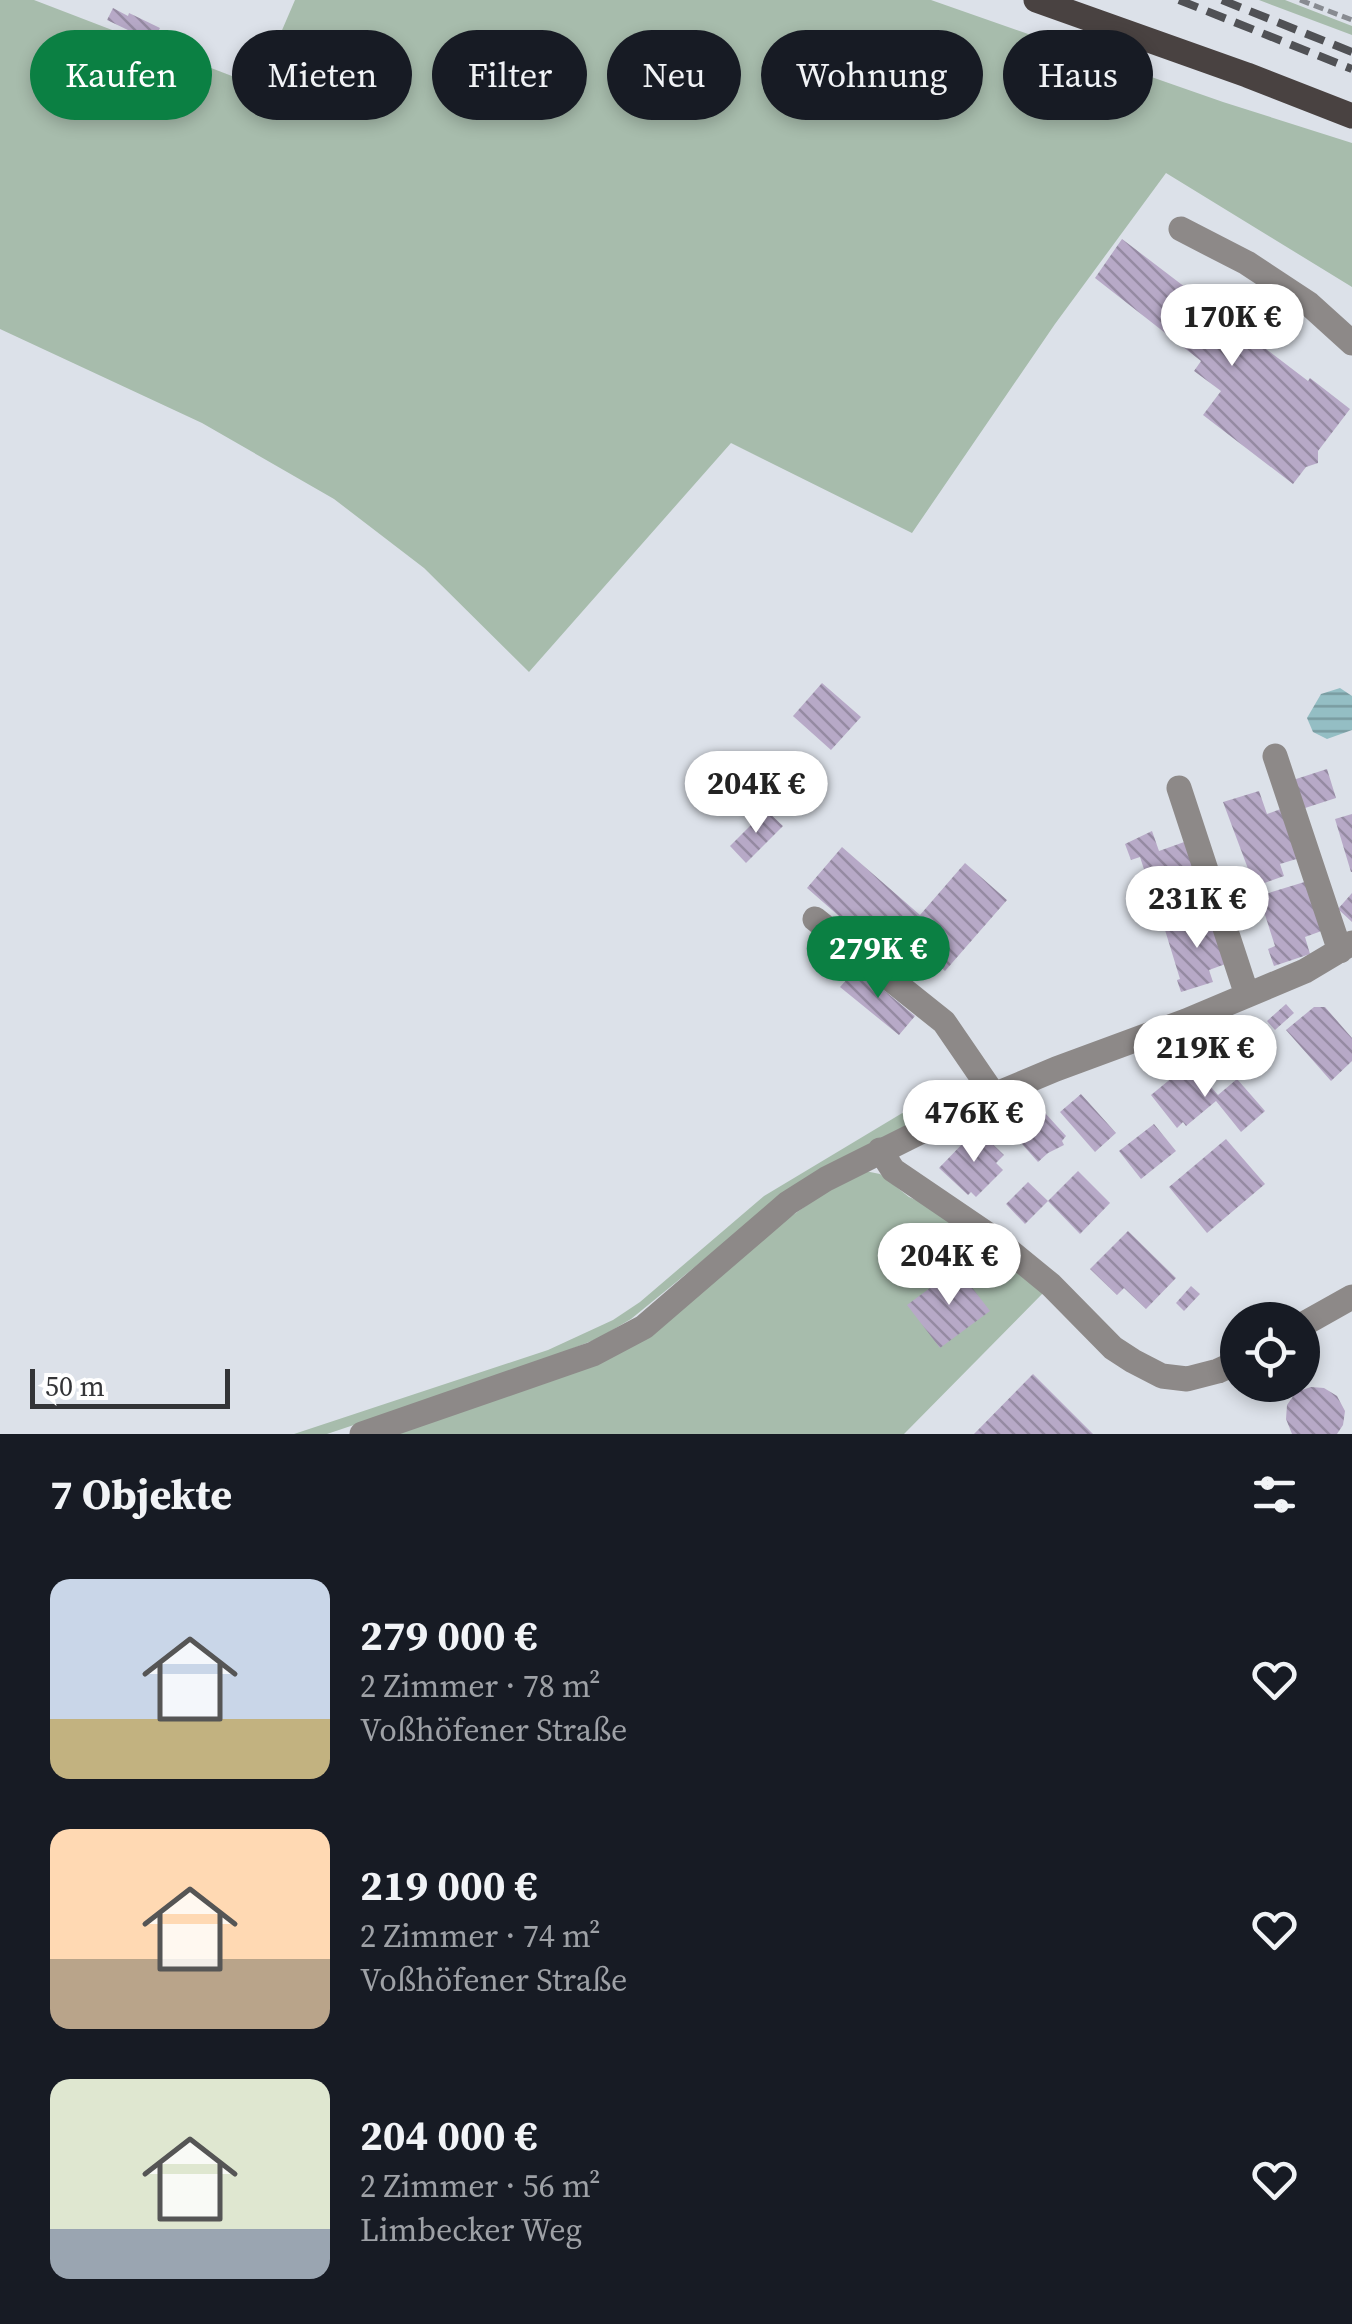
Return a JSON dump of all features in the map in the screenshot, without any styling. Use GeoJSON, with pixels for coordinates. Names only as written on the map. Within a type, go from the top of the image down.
{"type":"FeatureCollection","features":[{"type":"Feature","properties":{"kind":"main road"},"geometry":{"type":"LineString","coordinates":[[1036,0],[1352,116]]}},
{"type":"Feature","properties":{"kind":"street"},"geometry":{"type":"LineString","coordinates":[[1180,229],[1248,263],[1309,304],[1352,343]]}},
{"type":"Feature","properties":{"kind":"street"},"geometry":{"type":"LineString","coordinates":[[362,1434],[593,1354],[644,1327],[788,1203],[826,1178],[994,1095],[1248,995],[1305,971],[1346,947],[1276,756]]}},
{"type":"Feature","properties":{"kind":"street"},"geometry":{"type":"LineString","coordinates":[[1178,788],[1248,995]]}},
{"type":"Feature","properties":{"kind":"street"},"geometry":{"type":"LineString","coordinates":[[815,919],[944,1022],[994,1095]]}},
{"type":"Feature","properties":{"kind":"street"},"geometry":{"type":"LineString","coordinates":[[880,1150],[893,1170],[974,1224],[1033,1270],[1113,1348],[1162,1376],[1187,1379],[1220,1371]]}},
{"type":"Feature","properties":{"kind":"street"},"geometry":{"type":"LineString","coordinates":[[1320,1315],[1352,1297]]}},
{"type":"Feature","properties":{"kind":"path"},"geometry":{"type":"LineString","coordinates":[[1300,0],[1352,20]]}},
{"type":"Feature","properties":{"kind":"green space"},"geometry":{"type":"Polygon","coordinates":[[[0,0],[34,0],[112,30],[30,30],[30,120],[212,120],[212,68],[232,76],[232,120],[412,120],[412,30],[282,30],[295,0],[931,0],[1017,30],[1003,30],[1003,120],[1153,120],[1153,78],[1352,143],[1352,287],[1166,173],[1055,324],[912,533],[731,443],[529,672],[424,568],[334,499],[202,423],[0,329],[0,0]]]}},
{"type":"Feature","properties":{"kind":"green space"},"geometry":{"type":"Polygon","coordinates":[[[1259,0],[1285,0],[1352,26],[1352,35],[1259,0]]]}},
{"type":"Feature","properties":{"kind":"green space"},"geometry":{"type":"Polygon","coordinates":[[[924,1100],[936,1111],[767,1208],[631,1319],[599,1338],[526,1367],[327,1434],[294,1434],[548,1350],[613,1320],[640,1302],[764,1196],[924,1100]]]}},
{"type":"Feature","properties":{"kind":"green space"},"geometry":{"type":"Polygon","coordinates":[[[865,1171],[880,1174],[909,1197],[949,1214],[1046,1290],[904,1434],[395,1434],[564,1376],[820,1196],[865,1171]]]}},
{"type":"Feature","properties":{"kind":"water"},"geometry":{"type":"Polygon","coordinates":[[[1340,688],[1352,696],[1352,730],[1327,739],[1313,732],[1307,718],[1321,694],[1340,688]]]}},
{"type":"Feature","properties":{"kind":"building"},"geometry":{"type":"Polygon","coordinates":[[[113,8],[160,28],[128,30],[107,20],[113,8]]]}},
{"type":"Feature","properties":{"kind":"building"},"geometry":{"type":"Polygon","coordinates":[[[1122,239],[1350,409],[1318,451],[1318,463],[1306,467],[1293,484],[1203,415],[1221,391],[1194,371],[1201,361],[1095,278],[1122,239]]]}},
{"type":"Feature","properties":{"kind":"building"},"geometry":{"type":"Polygon","coordinates":[[[822,683],[861,717],[831,750],[793,716],[822,683]]]}},
{"type":"Feature","properties":{"kind":"building"},"geometry":{"type":"Polygon","coordinates":[[[1327,769],[1336,798],[1302,809],[1293,780],[1327,769]]]}},
{"type":"Feature","properties":{"kind":"building"},"geometry":{"type":"Polygon","coordinates":[[[1259,791],[1267,814],[1286,807],[1303,857],[1280,864],[1284,876],[1248,889],[1244,877],[1250,874],[1223,802],[1259,791]]]}},
{"type":"Feature","properties":{"kind":"building"},"geometry":{"type":"Polygon","coordinates":[[[766,810],[783,826],[746,863],[730,846],[766,810]]]}},
{"type":"Feature","properties":{"kind":"building"},"geometry":{"type":"Polygon","coordinates":[[[1352,814],[1352,872],[1351,872],[1335,819],[1352,814]]]}},
{"type":"Feature","properties":{"kind":"building"},"geometry":{"type":"Polygon","coordinates":[[[1152,831],[1159,851],[1187,841],[1203,890],[1156,906],[1140,857],[1131,860],[1125,844],[1152,831]]]}},
{"type":"Feature","properties":{"kind":"building"},"geometry":{"type":"Polygon","coordinates":[[[842,847],[920,915],[965,863],[1007,900],[945,971],[907,937],[888,959],[807,888],[842,847]]]}},
{"type":"Feature","properties":{"kind":"building"},"geometry":{"type":"Polygon","coordinates":[[[1311,880],[1327,929],[1305,937],[1310,954],[1274,966],[1268,949],[1275,946],[1259,896],[1311,880]]]}},
{"type":"Feature","properties":{"kind":"building"},"geometry":{"type":"Polygon","coordinates":[[[1352,893],[1352,922],[1338,909],[1352,893]]]}},
{"type":"Feature","properties":{"kind":"building"},"geometry":{"type":"Polygon","coordinates":[[[1215,913],[1231,962],[1209,970],[1213,982],[1181,992],[1165,930],[1215,913]]]}},
{"type":"Feature","properties":{"kind":"building"},"geometry":{"type":"Polygon","coordinates":[[[857,968],[915,1016],[899,1035],[840,987],[857,968]]]}},
{"type":"Feature","properties":{"kind":"building"},"geometry":{"type":"Polygon","coordinates":[[[1286,1004],[1294,1013],[1275,1030],[1267,1021],[1286,1004]]]}},
{"type":"Feature","properties":{"kind":"building"},"geometry":{"type":"Polygon","coordinates":[[[1314,1007],[1325,1007],[1352,1038],[1352,1061],[1331,1081],[1286,1030],[1314,1007]]]}},
{"type":"Feature","properties":{"kind":"building"},"geometry":{"type":"Polygon","coordinates":[[[1190,1063],[1218,1095],[1237,1079],[1265,1111],[1241,1132],[1216,1101],[1186,1126],[1183,1122],[1177,1128],[1151,1095],[1190,1063]]]}},
{"type":"Feature","properties":{"kind":"building"},"geometry":{"type":"Polygon","coordinates":[[[1081,1094],[1116,1133],[1095,1152],[1060,1112],[1081,1094]]]}},
{"type":"Feature","properties":{"kind":"building"},"geometry":{"type":"Polygon","coordinates":[[[1035,1102],[1066,1136],[1064,1145],[1038,1162],[1007,1127],[1035,1102]]]}},
{"type":"Feature","properties":{"kind":"building"},"geometry":{"type":"Polygon","coordinates":[[[1154,1124],[1176,1151],[1141,1179],[1119,1151],[1154,1124]]]}},
{"type":"Feature","properties":{"kind":"building"},"geometry":{"type":"Polygon","coordinates":[[[980,1132],[1004,1155],[996,1163],[1003,1170],[976,1197],[971,1192],[968,1195],[939,1168],[969,1137],[972,1140],[980,1132]]]}},
{"type":"Feature","properties":{"kind":"building"},"geometry":{"type":"Polygon","coordinates":[[[1226,1139],[1265,1184],[1207,1233],[1169,1187],[1226,1139]]]}},
{"type":"Feature","properties":{"kind":"building"},"geometry":{"type":"Polygon","coordinates":[[[1078,1171],[1110,1203],[1080,1234],[1048,1201],[1078,1171]]]}},
{"type":"Feature","properties":{"kind":"building"},"geometry":{"type":"Polygon","coordinates":[[[1028,1182],[1048,1201],[1025,1224],[1006,1204],[1028,1182]]]}},
{"type":"Feature","properties":{"kind":"building"},"geometry":{"type":"Polygon","coordinates":[[[1128,1231],[1176,1278],[1146,1309],[1124,1288],[1117,1295],[1090,1269],[1128,1231]]]}},
{"type":"Feature","properties":{"kind":"building"},"geometry":{"type":"Polygon","coordinates":[[[957,1268],[990,1311],[940,1348],[907,1305],[957,1268]]]}},
{"type":"Feature","properties":{"kind":"building"},"geometry":{"type":"Polygon","coordinates":[[[1191,1286],[1200,1294],[1184,1311],[1176,1303],[1191,1286]]]}},
{"type":"Feature","properties":{"kind":"building"},"geometry":{"type":"Polygon","coordinates":[[[1033,1374],[1093,1434],[974,1434],[1033,1374]]]}},
{"type":"Feature","properties":{"kind":"building"},"geometry":{"type":"Polygon","coordinates":[[[1320,1388],[1324,1388],[1337,1396],[1345,1411],[1343,1425],[1337,1434],[1292,1434],[1286,1419],[1287,1405],[1320,1402],[1320,1388]]]}},
{"type":"Feature","properties":{"kind":"railway"},"geometry":{"type":"LineString","coordinates":[[1179,0],[1352,69]]}},
{"type":"Feature","properties":{"kind":"railway"},"geometry":{"type":"LineString","coordinates":[[1222,0],[1352,52]]}}]}
